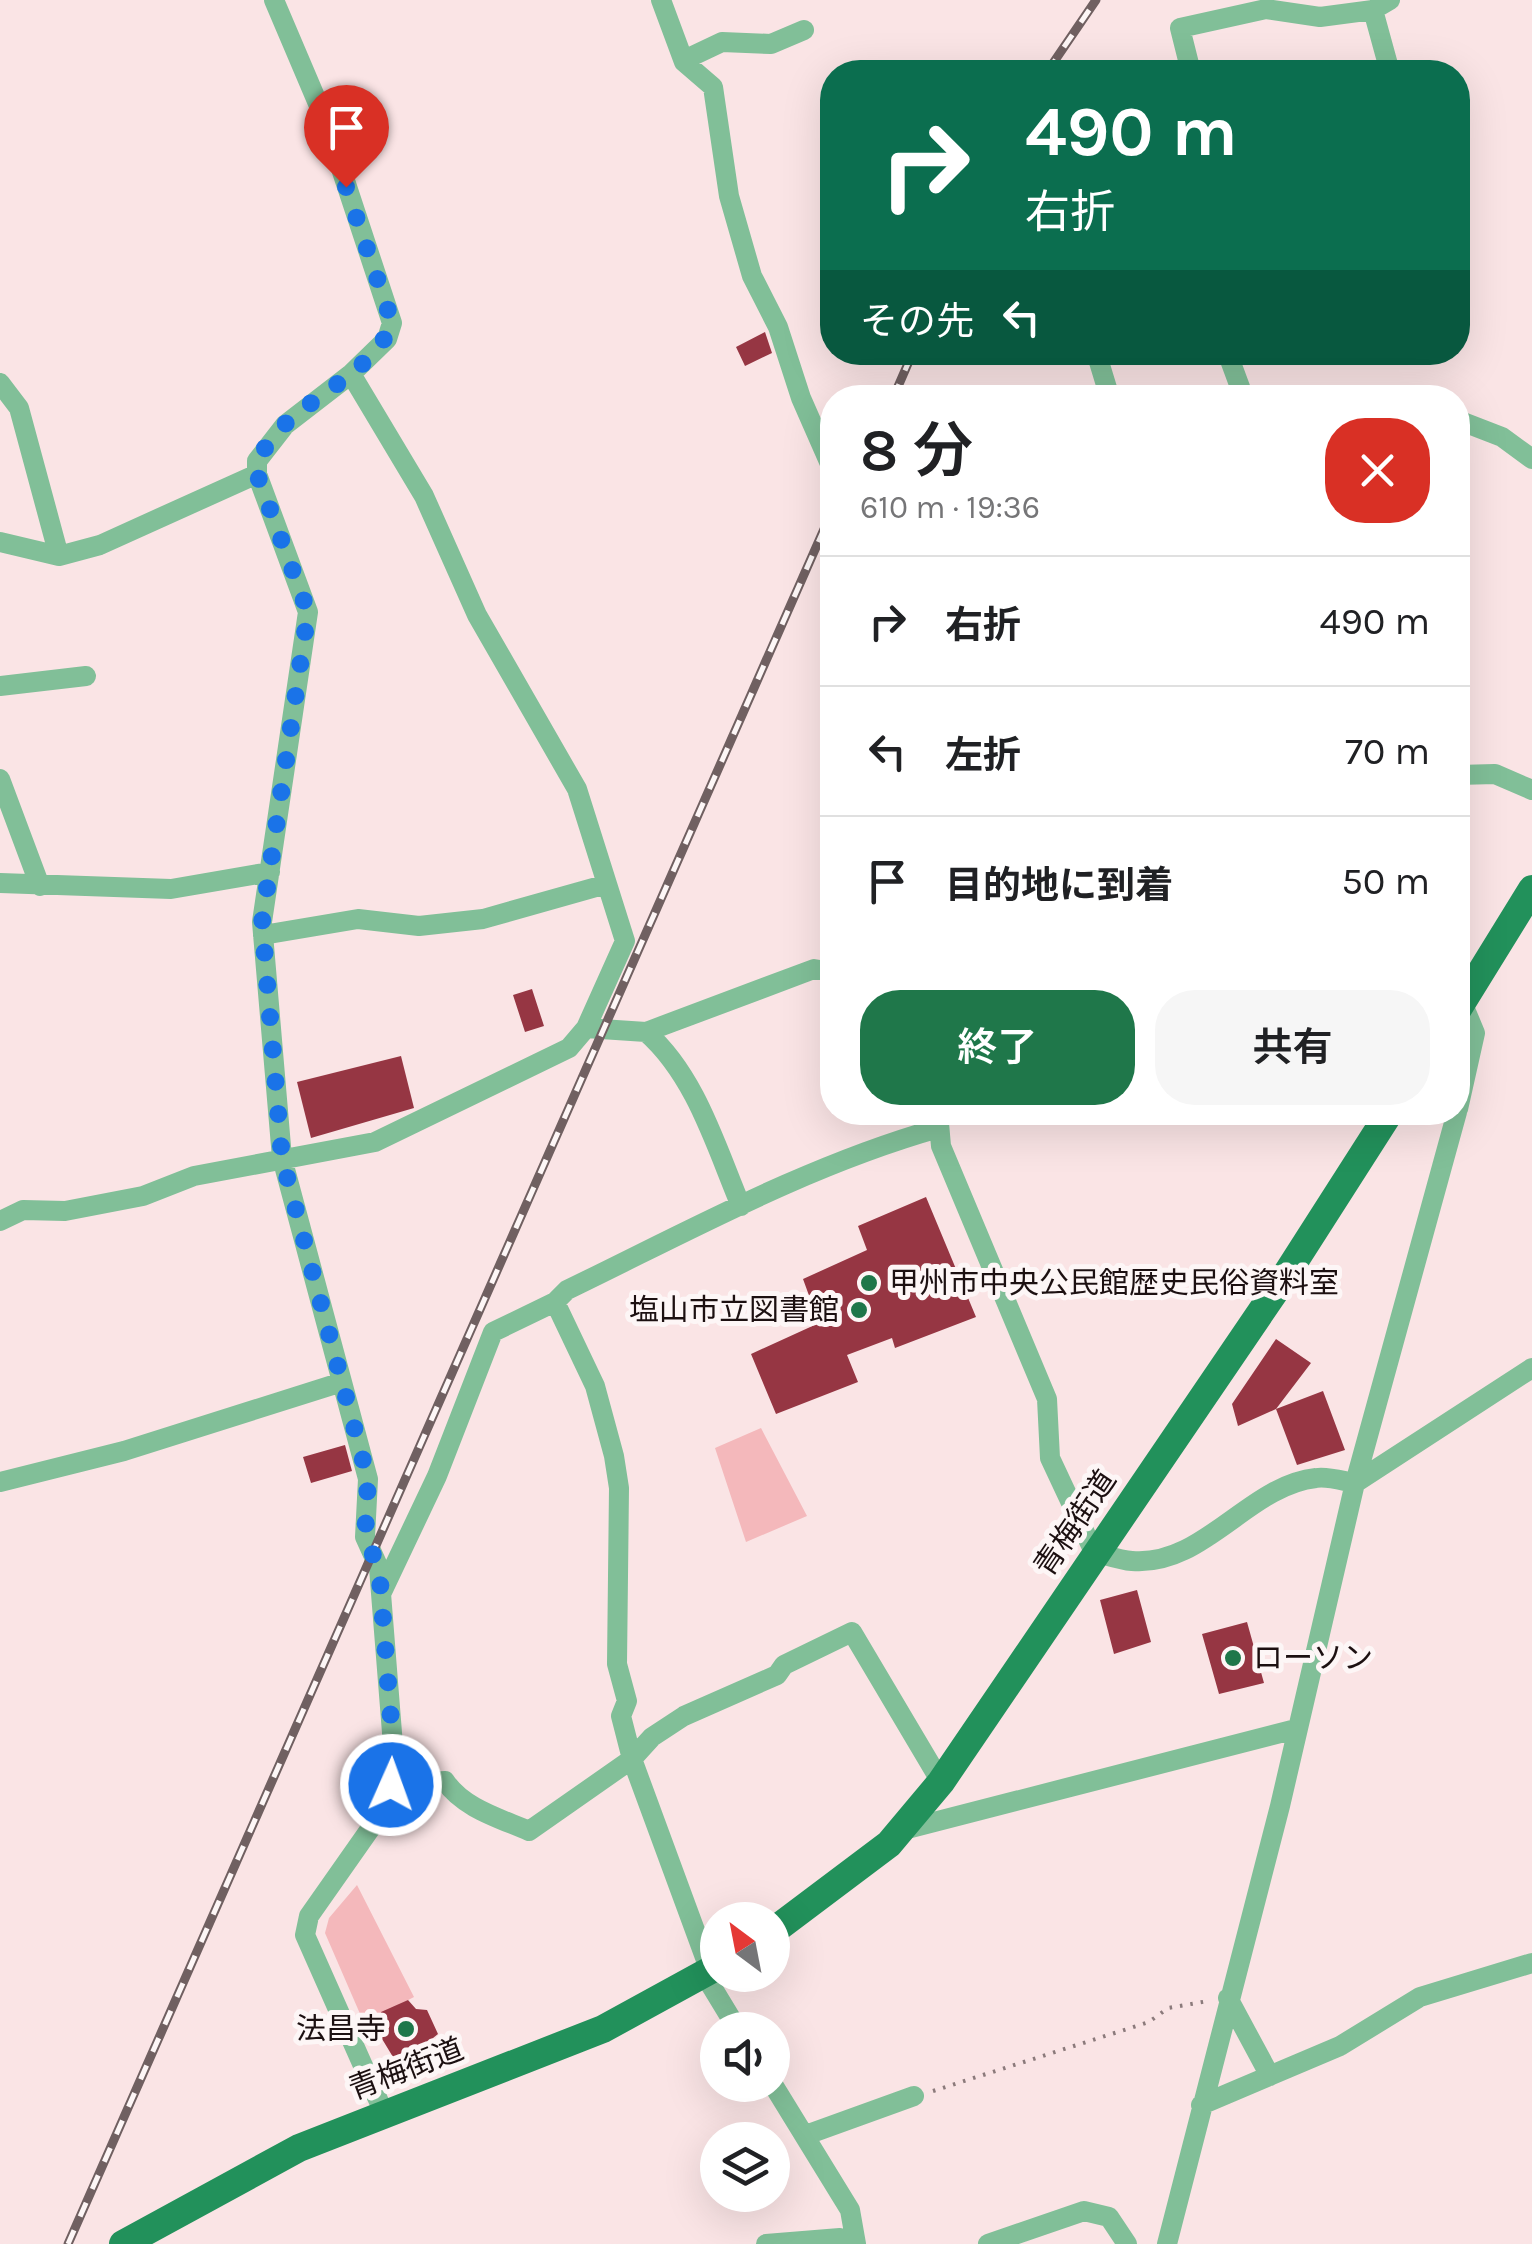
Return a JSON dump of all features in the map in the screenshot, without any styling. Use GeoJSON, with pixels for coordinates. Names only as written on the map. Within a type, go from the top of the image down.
{"type":"FeatureCollection","features":[{"type":"Feature","properties":{"kind":"main road"},"geometry":{"type":"LineString","coordinates":[[1470,989],[1532,888]]}},
{"type":"Feature","properties":{"kind":"main road","name":"青梅街道"},"geometry":{"type":"LineString","coordinates":[[790,1920],[830,1892],[903,1830],[941,1782],[1280,1284],[1382,1125]]}},
{"type":"Feature","properties":{"kind":"main road","name":"青梅街道"},"geometry":{"type":"LineString","coordinates":[[123,2244],[299,2148],[603,2029],[700,1976]]}},
{"type":"Feature","properties":{"kind":"street"},"geometry":{"type":"LineString","coordinates":[[274,0],[325,120],[392,322],[387,339],[266,446],[257,474],[308,612],[263,936],[282,1158],[339,1383],[368,1479],[365,1537],[379,1568],[394,1758],[382,1812],[306,1926],[332,2002],[384,2113]]}},
{"type":"Feature","properties":{"kind":"street"},"geometry":{"type":"LineString","coordinates":[[661,0],[684,60],[713,87],[730,196],[752,276],[778,328],[820,438]]}},
{"type":"Feature","properties":{"kind":"street"},"geometry":{"type":"LineString","coordinates":[[1188,60],[1180,28],[1266,9],[1320,17],[1382,5],[1389,60]]}},
{"type":"Feature","properties":{"kind":"street"},"geometry":{"type":"LineString","coordinates":[[684,60],[722,42],[771,44],[804,30]]}},
{"type":"Feature","properties":{"kind":"street"},"geometry":{"type":"LineString","coordinates":[[0,1221],[24,1210],[65,1212],[143,1196],[194,1176],[375,1142],[569,1048],[586,1028],[625,941],[577,789],[477,615],[424,496],[351,374]]}},
{"type":"Feature","properties":{"kind":"street"},"geometry":{"type":"LineString","coordinates":[[0,383],[18,408],[58,556]]}},
{"type":"Feature","properties":{"kind":"street"},"geometry":{"type":"LineString","coordinates":[[1470,425],[1502,437],[1532,459]]}},
{"type":"Feature","properties":{"kind":"street"},"geometry":{"type":"LineString","coordinates":[[0,542],[58,556],[100,545],[257,474]]}},
{"type":"Feature","properties":{"kind":"street"},"geometry":{"type":"LineString","coordinates":[[0,686],[86,676]]}},
{"type":"Feature","properties":{"kind":"street"},"geometry":{"type":"LineString","coordinates":[[1470,775],[1495,774],[1532,790]]}},
{"type":"Feature","properties":{"kind":"street"},"geometry":{"type":"LineString","coordinates":[[0,779],[40,886]]}},
{"type":"Feature","properties":{"kind":"street"},"geometry":{"type":"LineString","coordinates":[[0,883],[171,889],[270,872]]}},
{"type":"Feature","properties":{"kind":"street"},"geometry":{"type":"LineString","coordinates":[[263,936],[358,919],[418,926],[482,919],[606,884]]}},
{"type":"Feature","properties":{"kind":"street"},"geometry":{"type":"LineString","coordinates":[[586,1028],[646,1032],[820,971]]}},
{"type":"Feature","properties":{"kind":"street"},"geometry":{"type":"LineString","coordinates":[[1470,1024],[1475,1033],[1470,1055]]}},
{"type":"Feature","properties":{"kind":"street"},"geometry":{"type":"LineString","coordinates":[[646,1032],[664,1047],[698,1103],[742,1206]]}},
{"type":"Feature","properties":{"kind":"street"},"geometry":{"type":"LineString","coordinates":[[381,1594],[438,1476],[493,1332],[554,1302],[567,1290],[742,1206],[926,1125]]}},
{"type":"Feature","properties":{"kind":"street"},"geometry":{"type":"LineString","coordinates":[[939,1125],[941,1146],[1047,1399],[1050,1458],[1094,1552],[1134,1562],[1151,1560],[1192,1546],[1281,1488],[1317,1477],[1354,1483],[1532,1368]]}},
{"type":"Feature","properties":{"kind":"street"},"geometry":{"type":"LineString","coordinates":[[1167,2244],[1354,1483],[1453,1125]]}},
{"type":"Feature","properties":{"kind":"street"},"geometry":{"type":"LineString","coordinates":[[554,1302],[595,1386],[614,1456],[619,1488],[617,1664],[627,1701],[621,1716],[632,1760],[700,1941]]}},
{"type":"Feature","properties":{"kind":"street"},"geometry":{"type":"LineString","coordinates":[[0,1482],[124,1451],[339,1383]]}},
{"type":"Feature","properties":{"kind":"street"},"geometry":{"type":"LineString","coordinates":[[391,1785],[444,1781],[453,1794],[529,1831],[632,1760],[652,1736],[684,1716],[777,1675],[784,1666],[852,1632],[941,1782]]}},
{"type":"Feature","properties":{"kind":"street"},"geometry":{"type":"LineString","coordinates":[[903,1830],[1296,1729]]}},
{"type":"Feature","properties":{"kind":"street"},"geometry":{"type":"LineString","coordinates":[[1202,2105],[1340,2046],[1420,1997],[1532,1963]]}},
{"type":"Feature","properties":{"kind":"street"},"geometry":{"type":"LineString","coordinates":[[1228,1998],[1270,2076]]}},
{"type":"Feature","properties":{"kind":"street"},"geometry":{"type":"LineString","coordinates":[[806,2135],[914,2096]]}},
{"type":"Feature","properties":{"kind":"street"},"geometry":{"type":"LineString","coordinates":[[784,2102],[850,2210],[856,2244]]}},
{"type":"Feature","properties":{"kind":"street"},"geometry":{"type":"LineString","coordinates":[[988,2244],[1084,2211],[1109,2217],[1126,2244]]}},
{"type":"Feature","properties":{"kind":"street"},"geometry":{"type":"LineString","coordinates":[[766,2244],[840,2238],[856,2244]]}},
{"type":"Feature","properties":{"kind":"path"},"geometry":{"type":"LineString","coordinates":[[914,2096],[1149,2022],[1168,2008],[1228,1998]]}},
{"type":"Feature","properties":{"kind":"shaded area"},"geometry":{"type":"Polygon","coordinates":[[[761,1428],[807,1516],[746,1542],[715,1448],[761,1428]]]}},
{"type":"Feature","properties":{"kind":"shaded area"},"geometry":{"type":"Polygon","coordinates":[[[357,1885],[414,1997],[364,2023],[325,1933],[329,1918],[357,1885]]]}},
{"type":"Feature","properties":{"kind":"building"},"geometry":{"type":"Polygon","coordinates":[[[765,332],[772,353],[745,366],[736,347],[765,332]]]}},
{"type":"Feature","properties":{"kind":"building"},"geometry":{"type":"Polygon","coordinates":[[[532,989],[544,1026],[525,1032],[513,995],[532,989]]]}},
{"type":"Feature","properties":{"kind":"building"},"geometry":{"type":"Polygon","coordinates":[[[401,1056],[414,1108],[311,1138],[297,1082],[401,1056]]]}},
{"type":"Feature","properties":{"kind":"building"},"geometry":{"type":"Polygon","coordinates":[[[926,1197],[976,1317],[895,1348],[892,1338],[847,1355],[858,1382],[776,1414],[751,1354],[819,1323],[803,1279],[867,1250],[858,1226],[926,1197]]]}},
{"type":"Feature","properties":{"kind":"building"},"geometry":{"type":"Polygon","coordinates":[[[1276,1339],[1311,1363],[1276,1409],[1238,1426],[1232,1404],[1276,1339]]]}},
{"type":"Feature","properties":{"kind":"building"},"geometry":{"type":"Polygon","coordinates":[[[1323,1391],[1345,1450],[1297,1465],[1276,1409],[1323,1391]]]}},
{"type":"Feature","properties":{"kind":"building"},"geometry":{"type":"Polygon","coordinates":[[[345,1445],[352,1471],[311,1483],[303,1457],[345,1445]]]}},
{"type":"Feature","properties":{"kind":"building"},"geometry":{"type":"Polygon","coordinates":[[[1137,1590],[1151,1642],[1114,1654],[1100,1600],[1137,1590]]]}},
{"type":"Feature","properties":{"kind":"building","name":"ローソン"},"geometry":{"type":"Polygon","coordinates":[[[1247,1622],[1264,1683],[1219,1694],[1202,1634],[1247,1622]]]}},
{"type":"Feature","properties":{"kind":"building","name":"法昌寺"},"geometry":{"type":"Polygon","coordinates":[[[408,2000],[416,2009],[427,2010],[438,2034],[422,2047],[393,2057],[373,2024],[383,2018],[381,2012],[408,2000]]]}},
{"type":"Feature","properties":{"kind":"railway"},"geometry":{"type":"LineString","coordinates":[[1055,60],[1096,0]]}},
{"type":"Feature","properties":{"kind":"railway"},"geometry":{"type":"LineString","coordinates":[[899,385],[907,365]]}},
{"type":"Feature","properties":{"kind":"railway"},"geometry":{"type":"LineString","coordinates":[[68,2244],[820,538]]}},
{"type":"Feature","properties":{"kind":"place","name":"甲州市中央公民館歴史民俗資料室"},"geometry":{"type":"Point","coordinates":[869,1283]}},
{"type":"Feature","properties":{"kind":"place","name":"塩山市立図書館"},"geometry":{"type":"Point","coordinates":[859,1310]}},
{"type":"Feature","properties":{"kind":"place","name":"ローソン"},"geometry":{"type":"Point","coordinates":[1233,1658]}},
{"type":"Feature","properties":{"kind":"place","name":"法昌寺"},"geometry":{"type":"Point","coordinates":[406,2029]}},
{"type":"Feature","properties":{"kind":"route"},"geometry":{"type":"LineString","coordinates":[[346,187],[392,322],[387,339],[351,374],[285,425],[258,461],[257,474],[308,612],[262,922],[282,1158],[339,1383],[368,1479],[370,1497],[364,1524],[365,1537],[379,1568],[394,1758],[391,1785]]}}]}
